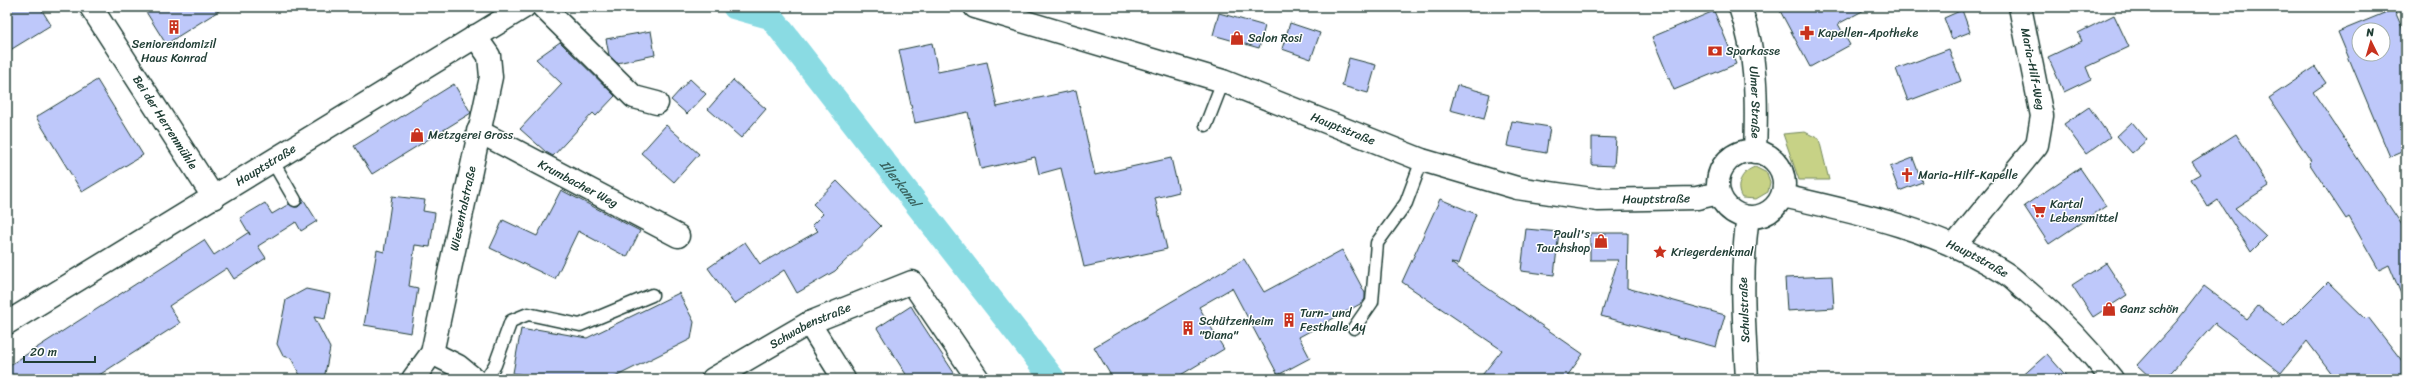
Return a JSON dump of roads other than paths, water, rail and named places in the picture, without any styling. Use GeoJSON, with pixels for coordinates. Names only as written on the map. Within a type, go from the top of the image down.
{"type":"FeatureCollection","features":[{"type":"Feature","properties":{"kind":"street","name":"Bei der Herrenmühle"},"geometry":{"type":"LineString","coordinates":[[91,7],[214,198]]}},
{"type":"Feature","properties":{"kind":"street","name":"Hauptstraße"},"geometry":{"type":"LineString","coordinates":[[7,323],[273,162],[524,7]]}},
{"type":"Feature","properties":{"kind":"street"},"geometry":{"type":"LineString","coordinates":[[543,7],[634,97],[657,103]]}},
{"type":"Feature","properties":{"kind":"street","name":"Hauptstraße"},"geometry":{"type":"LineString","coordinates":[[975,7],[1223,81],[1422,160],[1517,188],[1582,199],[1697,198],[1719,193]]}},
{"type":"Feature","properties":{"kind":"street","name":"Ulmer Straße"},"geometry":{"type":"LineString","coordinates":[[1740,7],[1750,34],[1757,100],[1755,152]]}},
{"type":"Feature","properties":{"kind":"street","name":"Maria-Hilf-Weg"},"geometry":{"type":"LineString","coordinates":[[1954,246],[2036,146],[2042,116],[2020,7]]}},
{"type":"Feature","properties":{"kind":"street","name":"Wiesentalstraße"},"geometry":{"type":"LineString","coordinates":[[413,379],[432,353],[478,131],[491,77],[489,56],[475,36]]}},
{"type":"Feature","properties":{"kind":"street","name":"Krumbacher Weg"},"geometry":{"type":"LineString","coordinates":[[478,131],[678,236]]}},
{"type":"Feature","properties":{"kind":"street"},"geometry":{"type":"LineString","coordinates":[[1755,152],[1770,157],[1782,172],[1785,188],[1783,196],[1770,212],[1760,217],[1737,215],[1729,209],[1719,193],[1718,180],[1724,165],[1737,154],[1755,152]]}},
{"type":"Feature","properties":{"kind":"street","name":"Hauptstraße"},"geometry":{"type":"LineString","coordinates":[[1783,196],[1881,218],[1954,246],[2005,273],[2058,320],[2094,355],[2112,379]]}},
{"type":"Feature","properties":{"kind":"street","name":"Schulstraße"},"geometry":{"type":"LineString","coordinates":[[1747,379],[1743,308],[1743,253],[1748,217]]}},
{"type":"Feature","properties":{"kind":"street","name":"Schwabenstraße"},"geometry":{"type":"LineString","coordinates":[[716,378],[809,323],[912,282],[978,379]]}},
{"type":"Feature","properties":{"kind":"street"},"geometry":{"type":"LineString","coordinates":[[809,323],[844,379]]}},
{"type":"Feature","properties":{"kind":"street"},"geometry":{"type":"LineString","coordinates":[[432,353],[458,366],[474,379]]}},
{"type":"Feature","properties":{"kind":"lane"},"geometry":{"type":"LineString","coordinates":[[1206,125],[1223,81]]}},
{"type":"Feature","properties":{"kind":"lane"},"geometry":{"type":"LineString","coordinates":[[1354,328],[1372,302],[1377,243],[1406,203],[1422,160]]}},
{"type":"Feature","properties":{"kind":"lane"},"geometry":{"type":"LineString","coordinates":[[273,162],[295,200]]}},
{"type":"Feature","properties":{"kind":"lane"},"geometry":{"type":"LineString","coordinates":[[486,379],[495,365],[511,321],[528,314],[580,325],[652,295]]}},
{"type":"Feature","properties":{"kind":"waterway","name":"Illerkanal"},"geometry":{"type":"LineString","coordinates":[[735,7],[771,17],[1053,379]]}},
{"type":"Feature","properties":{"kind":"place","name":"Seniorendomizil Haus Konrad"},"geometry":{"type":"Point","coordinates":[174,27]}},
{"type":"Feature","properties":{"kind":"place","name":"Kapellen-Apotheke"},"geometry":{"type":"Point","coordinates":[1807,33]}},
{"type":"Feature","properties":{"kind":"place","name":"Salon Rosi"},"geometry":{"type":"Point","coordinates":[1237,38]}},
{"type":"Feature","properties":{"kind":"place","name":"Sparkasse"},"geometry":{"type":"Point","coordinates":[1715,51]}},
{"type":"Feature","properties":{"kind":"place","name":"Metzgerei Gross"},"geometry":{"type":"Point","coordinates":[417,135]}},
{"type":"Feature","properties":{"kind":"place","name":"Maria-Hilf-Kapelle"},"geometry":{"type":"Point","coordinates":[1907,175]}},
{"type":"Feature","properties":{"kind":"place","name":"Kartal Lebensmittel"},"geometry":{"type":"Point","coordinates":[2039,211]}},
{"type":"Feature","properties":{"kind":"place","name":"Pauli's Tauchshop"},"geometry":{"type":"Point","coordinates":[1601,241]}},
{"type":"Feature","properties":{"kind":"place","name":"Kriegerdenkmal"},"geometry":{"type":"Point","coordinates":[1660,252]}},
{"type":"Feature","properties":{"kind":"place","name":"Ganz schön"},"geometry":{"type":"Point","coordinates":[2109,309]}},
{"type":"Feature","properties":{"kind":"place","name":"Turn- und Festhalle Ay"},"geometry":{"type":"Point","coordinates":[1289,320]}},
{"type":"Feature","properties":{"kind":"place","name":"Schützenheim \"Diana\""},"geometry":{"type":"Point","coordinates":[1188,328]}}]}
